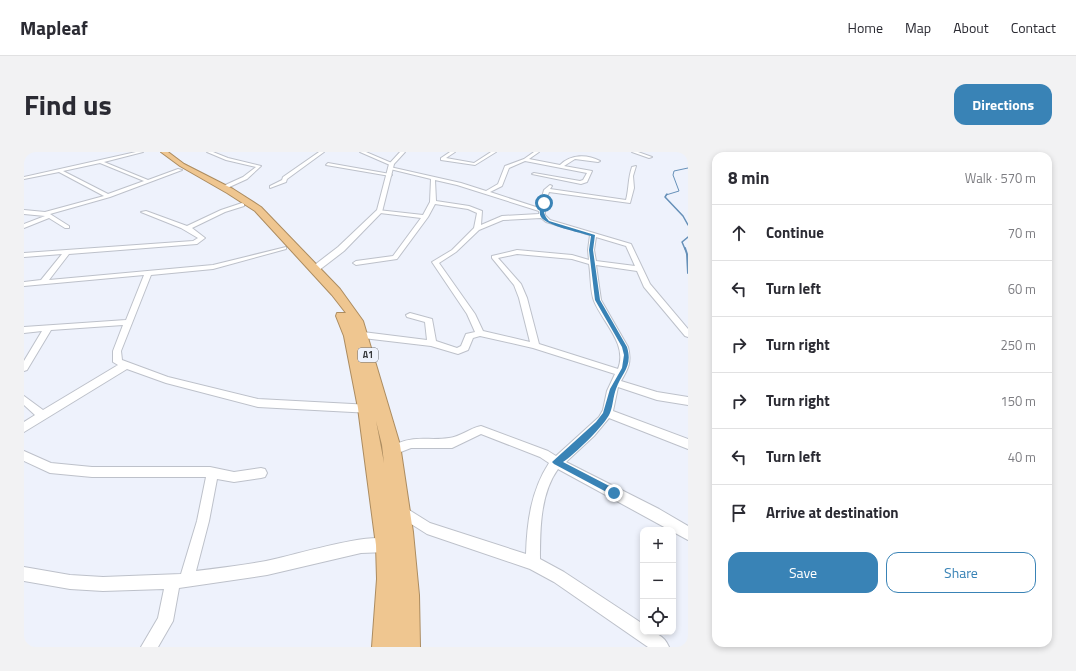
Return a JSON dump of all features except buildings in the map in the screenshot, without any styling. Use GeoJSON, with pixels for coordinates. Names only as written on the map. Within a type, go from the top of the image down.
{"type":"FeatureCollection","features":[{"type":"Feature","properties":{"kind":"highway","name":"A1"},"geometry":{"type":"LineString","coordinates":[[155,152],[180,170],[242,205],[262,221],[284,248],[325,292],[347,325],[374,409],[391,445],[398,510],[402,532],[407,595],[407,647]]}},
{"type":"Feature","properties":{"kind":"highway","name":"A1"},"geometry":{"type":"LineString","coordinates":[[164,152],[182,165],[245,199],[258,209],[315,269],[348,307],[362,335],[374,409],[387,545],[388,579],[385,647]]}},
{"type":"Feature","properties":{"kind":"street"},"geometry":{"type":"LineString","coordinates":[[24,178],[102,162],[141,152]]}},
{"type":"Feature","properties":{"kind":"street"},"geometry":{"type":"LineString","coordinates":[[209,152],[227,159],[258,166],[245,178],[223,188]]}},
{"type":"Feature","properties":{"kind":"street"},"geometry":{"type":"LineString","coordinates":[[272,187],[284,181],[285,178],[322,152]]}},
{"type":"Feature","properties":{"kind":"street"},"geometry":{"type":"LineString","coordinates":[[362,152],[391,169]]}},
{"type":"Feature","properties":{"kind":"street"},"geometry":{"type":"LineString","coordinates":[[315,269],[341,249],[380,211],[391,169],[403,152]]}},
{"type":"Feature","properties":{"kind":"street"},"geometry":{"type":"LineString","coordinates":[[453,152],[442,159],[475,164],[482,161],[494,152]]}},
{"type":"Feature","properties":{"kind":"street"},"geometry":{"type":"LineString","coordinates":[[487,192],[500,185],[507,167],[525,160],[537,152]]}},
{"type":"Feature","properties":{"kind":"street"},"geometry":{"type":"LineString","coordinates":[[634,152],[650,157]]}},
{"type":"Feature","properties":{"kind":"street"},"geometry":{"type":"LineString","coordinates":[[562,166],[568,159],[574,157],[598,161]]}},
{"type":"Feature","properties":{"kind":"street"},"geometry":{"type":"LineString","coordinates":[[525,160],[590,172],[585,181],[581,183],[534,174]]}},
{"type":"Feature","properties":{"kind":"street"},"geometry":{"type":"LineString","coordinates":[[102,162],[147,181]]}},
{"type":"Feature","properties":{"kind":"street"},"geometry":{"type":"LineString","coordinates":[[328,164],[391,169],[487,192],[542,213],[548,222],[629,245],[638,269],[647,285],[688,334]]}},
{"type":"Feature","properties":{"kind":"street"},"geometry":{"type":"LineString","coordinates":[[546,190],[628,202],[632,188],[631,176],[634,167]]}},
{"type":"Feature","properties":{"kind":"street"},"geometry":{"type":"LineString","coordinates":[[59,170],[108,196]]}},
{"type":"Feature","properties":{"kind":"street"},"geometry":{"type":"LineString","coordinates":[[24,226],[48,215],[108,196],[180,170]]}},
{"type":"Feature","properties":{"kind":"street"},"geometry":{"type":"LineString","coordinates":[[356,263],[395,258],[425,217],[433,202],[433,179]]}},
{"type":"Feature","properties":{"kind":"street"},"geometry":{"type":"LineString","coordinates":[[542,213],[546,190],[557,179]]}},
{"type":"Feature","properties":{"kind":"street"},"geometry":{"type":"LineString","coordinates":[[433,202],[479,210],[480,212],[477,229]]}},
{"type":"Feature","properties":{"kind":"street"},"geometry":{"type":"LineString","coordinates":[[186,229],[223,211],[242,205]]}},
{"type":"Feature","properties":{"kind":"street"},"geometry":{"type":"LineString","coordinates":[[380,211],[425,217]]}},
{"type":"Feature","properties":{"kind":"street"},"geometry":{"type":"LineString","coordinates":[[24,212],[48,215],[67,227]]}},
{"type":"Feature","properties":{"kind":"street"},"geometry":{"type":"LineString","coordinates":[[24,255],[195,243],[202,238],[186,229],[144,212]]}},
{"type":"Feature","properties":{"kind":"street"},"geometry":{"type":"LineString","coordinates":[[480,333],[476,322],[462,299],[435,262],[454,250],[477,229],[502,218],[542,213]]}},
{"type":"Feature","properties":{"kind":"street"},"geometry":{"type":"LineString","coordinates":[[532,562],[533,525],[536,504],[545,483],[556,462],[564,458],[599,424],[607,414],[616,383],[622,373],[627,355],[597,300],[593,263],[593,235]]}},
{"type":"Feature","properties":{"kind":"street"},"geometry":{"type":"LineString","coordinates":[[24,284],[213,267],[284,248]]}},
{"type":"Feature","properties":{"kind":"street"},"geometry":{"type":"LineString","coordinates":[[43,282],[67,252]]}},
{"type":"Feature","properties":{"kind":"street"},"geometry":{"type":"LineString","coordinates":[[535,346],[518,284],[494,257],[517,252],[572,257],[593,263],[638,269]]}},
{"type":"Feature","properties":{"kind":"street"},"geometry":{"type":"LineString","coordinates":[[148,274],[117,350],[118,362],[124,366],[166,380],[258,403],[374,409]]}},
{"type":"Feature","properties":{"kind":"street"},"geometry":{"type":"LineString","coordinates":[[410,315],[429,321],[432,344]]}},
{"type":"Feature","properties":{"kind":"street"},"geometry":{"type":"LineString","coordinates":[[24,330],[128,322]]}},
{"type":"Feature","properties":{"kind":"street"},"geometry":{"type":"LineString","coordinates":[[24,368],[49,327]]}},
{"type":"Feature","properties":{"kind":"street"},"geometry":{"type":"LineString","coordinates":[[362,335],[432,344],[458,351],[464,350],[469,336],[480,333],[535,346],[622,373]]}},
{"type":"Feature","properties":{"kind":"street"},"geometry":{"type":"LineString","coordinates":[[24,428],[124,366]]}},
{"type":"Feature","properties":{"kind":"street"},"geometry":{"type":"LineString","coordinates":[[616,383],[657,396],[688,402]]}},
{"type":"Feature","properties":{"kind":"street"},"geometry":{"type":"LineString","coordinates":[[24,400],[43,415]]}},
{"type":"Feature","properties":{"kind":"street"},"geometry":{"type":"LineString","coordinates":[[607,414],[688,444]]}},
{"type":"Feature","properties":{"kind":"street"},"geometry":{"type":"LineString","coordinates":[[391,445],[393,450],[410,443],[452,443],[474,431],[481,430],[544,454],[556,462],[654,513],[688,533]]}},
{"type":"Feature","properties":{"kind":"street"},"geometry":{"type":"LineString","coordinates":[[24,456],[50,468],[92,472],[210,472],[234,477],[261,473]]}},
{"type":"Feature","properties":{"kind":"street"},"geometry":{"type":"LineString","coordinates":[[149,647],[165,621],[203,521],[212,476],[210,472]]}},
{"type":"Feature","properties":{"kind":"street"},"geometry":{"type":"LineString","coordinates":[[398,510],[427,528],[532,562],[559,577],[642,632],[661,647]]}},
{"type":"Feature","properties":{"kind":"street"},"geometry":{"type":"LineString","coordinates":[[24,574],[70,582],[97,584],[180,581],[267,568],[361,546],[387,545]]}},
{"type":"Feature","properties":{"kind":"waterway"},"geometry":{"type":"LineString","coordinates":[[666,195],[679,191],[673,175],[674,171],[688,168]]}},
{"type":"Feature","properties":{"kind":"waterway"},"geometry":{"type":"LineString","coordinates":[[666,195],[665,197],[683,216],[688,225]]}},
{"type":"Feature","properties":{"kind":"waterway"},"geometry":{"type":"LineString","coordinates":[[685,249],[682,242],[688,237]]}},
{"type":"Feature","properties":{"kind":"waterway"},"geometry":{"type":"LineString","coordinates":[[685,248],[687,254],[688,273]]}},
{"type":"Feature","properties":{"kind":"route"},"geometry":{"type":"LineString","coordinates":[[544,203],[541,210],[542,216],[548,222],[593,235],[591,250],[597,300],[627,355],[625,368],[616,381],[613,389],[607,414],[599,424],[564,458],[556,462],[614,493]]}}]}
